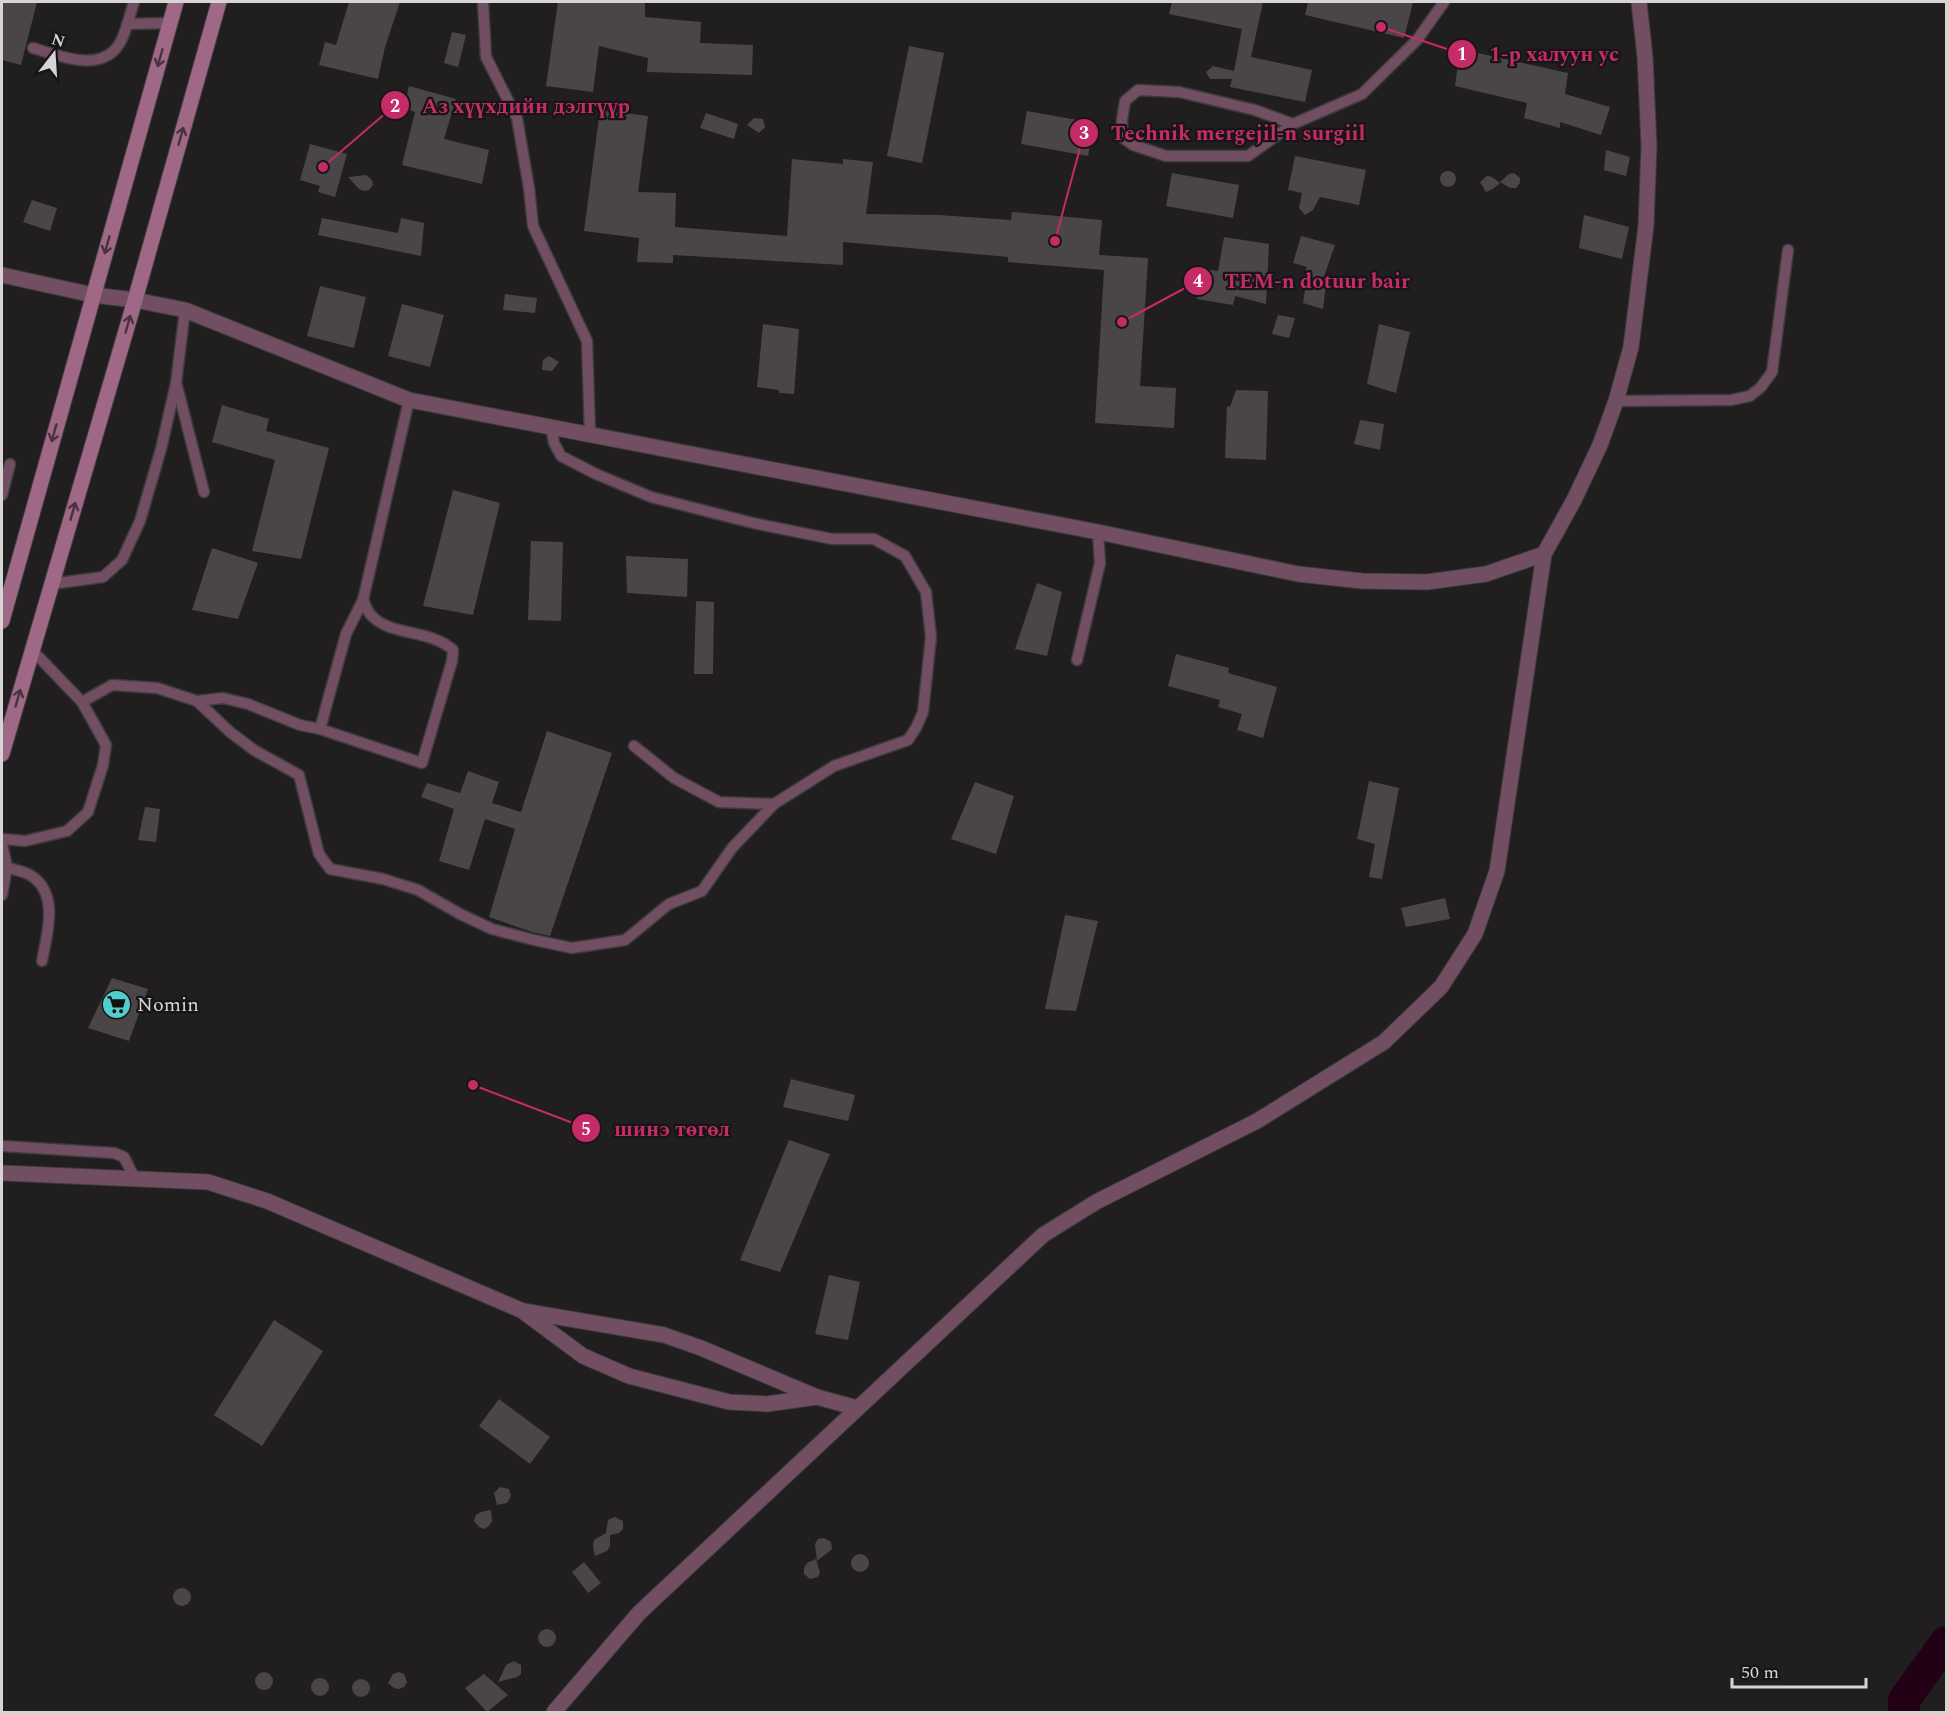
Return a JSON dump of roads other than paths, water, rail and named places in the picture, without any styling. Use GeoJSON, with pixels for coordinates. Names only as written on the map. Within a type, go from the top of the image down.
{"type":"FeatureCollection","features":[{"type":"Feature","properties":{"kind":"main road"},"geometry":{"type":"LineString","coordinates":[[2,621],[176,2]]}},
{"type":"Feature","properties":{"kind":"main road"},"geometry":{"type":"LineString","coordinates":[[2,754],[135,300],[219,2]]}},
{"type":"Feature","properties":{"kind":"street"},"geometry":{"type":"LineString","coordinates":[[554,1713],[639,1613],[1043,1235],[1096,1202],[1257,1121],[1384,1042],[1441,987],[1475,934],[1497,871],[1544,554],[1574,500],[1600,445],[1616,401],[1631,347],[1646,226],[1649,146],[1645,57],[1639,2]]}},
{"type":"Feature","properties":{"kind":"street"},"geometry":{"type":"LineString","coordinates":[[2,275],[93,295],[135,300],[185,310],[409,400],[1098,532],[1298,574],[1362,581],[1427,582],[1486,574],[1544,554]]}},
{"type":"Feature","properties":{"kind":"street"},"geometry":{"type":"LineString","coordinates":[[2,1173],[208,1182],[267,1201],[523,1311],[664,1335],[701,1348],[817,1397],[857,1408]]}},
{"type":"Feature","properties":{"kind":"street"},"geometry":{"type":"LineString","coordinates":[[523,1311],[583,1356],[629,1376],[729,1402],[767,1404],[817,1397]]}},
{"type":"Feature","properties":{"kind":"lane"},"geometry":{"type":"LineString","coordinates":[[33,48],[75,60],[99,60],[108,57],[121,41],[134,2]]}},
{"type":"Feature","properties":{"kind":"lane"},"geometry":{"type":"LineString","coordinates":[[483,2],[486,57],[517,118],[533,226],[587,341],[590,434]]}},
{"type":"Feature","properties":{"kind":"lane"},"geometry":{"type":"LineString","coordinates":[[1293,124],[1255,110],[1179,92],[1138,90],[1125,101],[1122,137],[1133,145],[1166,156],[1248,156],[1293,124],[1362,94],[1417,40],[1444,2]]}},
{"type":"Feature","properties":{"kind":"lane"},"geometry":{"type":"LineString","coordinates":[[127,24],[170,23]]}},
{"type":"Feature","properties":{"kind":"lane"},"geometry":{"type":"LineString","coordinates":[[1616,401],[1731,400],[1750,396],[1761,387],[1772,372],[1788,250]]}},
{"type":"Feature","properties":{"kind":"lane"},"geometry":{"type":"LineString","coordinates":[[51,584],[103,577],[122,560],[140,521],[160,449],[176,383],[185,310]]}},
{"type":"Feature","properties":{"kind":"lane"},"geometry":{"type":"LineString","coordinates":[[176,383],[204,492]]}},
{"type":"Feature","properties":{"kind":"lane"},"geometry":{"type":"LineString","coordinates":[[320,729],[346,634],[363,600],[409,400]]}},
{"type":"Feature","properties":{"kind":"lane"},"geometry":{"type":"LineString","coordinates":[[197,701],[230,732],[254,750],[299,775],[319,854],[330,869],[383,879],[418,890],[492,929],[572,948],[625,940],[669,904],[702,891],[732,848],[774,804],[834,766],[908,740],[923,712],[931,637],[926,592],[905,556],[874,539],[832,539],[753,523],[651,497],[596,474],[561,456],[554,443],[551,427]]}},
{"type":"Feature","properties":{"kind":"lane"},"geometry":{"type":"LineString","coordinates":[[2,495],[10,464]]}},
{"type":"Feature","properties":{"kind":"lane"},"geometry":{"type":"LineString","coordinates":[[1077,660],[1100,563],[1098,532]]}},
{"type":"Feature","properties":{"kind":"lane"},"geometry":{"type":"LineString","coordinates":[[82,702],[112,685],[157,688],[197,701],[223,698],[248,704],[300,725],[320,729],[422,763],[453,661],[453,650],[443,641],[380,624],[370,615],[363,600]]}},
{"type":"Feature","properties":{"kind":"lane"},"geometry":{"type":"LineString","coordinates":[[2,839],[25,841],[67,831],[88,812],[103,765],[106,745],[82,702],[32,650]]}},
{"type":"Feature","properties":{"kind":"lane"},"geometry":{"type":"LineString","coordinates":[[634,746],[674,778],[719,802],[774,804]]}},
{"type":"Feature","properties":{"kind":"lane"},"geometry":{"type":"LineString","coordinates":[[2,844],[7,867],[2,895]]}},
{"type":"Feature","properties":{"kind":"lane"},"geometry":{"type":"LineString","coordinates":[[7,867],[30,875],[46,891],[49,918],[42,962]]}},
{"type":"Feature","properties":{"kind":"lane"},"geometry":{"type":"LineString","coordinates":[[2,1146],[114,1153],[123,1157],[135,1179]]}},
{"type":"Feature","properties":{"kind":"waterway"},"geometry":{"type":"LineString","coordinates":[[1904,1712],[1904,1700],[1946,1642]]}},
{"type":"Feature","properties":{"kind":"place","name":"1-р халуун ус"},"geometry":{"type":"Point","coordinates":[1381,27]}},
{"type":"Feature","properties":{"kind":"place","name":"Аз хүүхдийн дэлгүүр"},"geometry":{"type":"Point","coordinates":[323,167]}},
{"type":"Feature","properties":{"kind":"place","name":"Technik mergejil-n surgiil"},"geometry":{"type":"Point","coordinates":[1055,241]}},
{"type":"Feature","properties":{"kind":"place","name":"TEM-n dotuur bair"},"geometry":{"type":"Point","coordinates":[1122,322]}},
{"type":"Feature","properties":{"kind":"place","name":"Nomin"},"geometry":{"type":"Point","coordinates":[116,1005]}},
{"type":"Feature","properties":{"kind":"place","name":"шинэ төгөл"},"geometry":{"type":"Point","coordinates":[473,1085]}}]}
